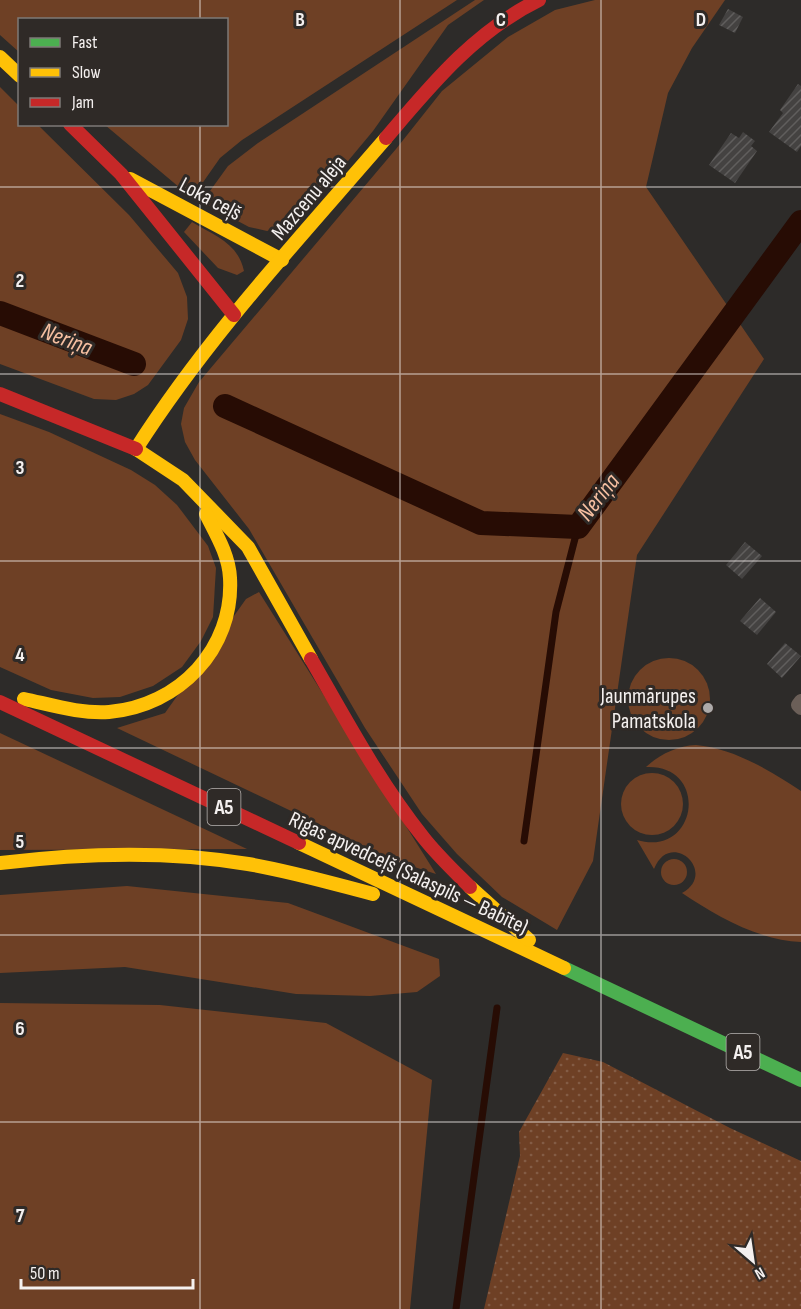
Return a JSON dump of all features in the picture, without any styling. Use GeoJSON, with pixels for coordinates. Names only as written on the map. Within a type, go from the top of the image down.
{"type":"FeatureCollection","features":[{"type":"Feature","properties":{"kind":"main road","name":"Mazcenu aleja"},"geometry":{"type":"LineString","coordinates":[[136,449],[193,367],[234,315],[438,77],[477,38],[516,10],[539,0]]}},
{"type":"Feature","properties":{"kind":"main road"},"geometry":{"type":"LineString","coordinates":[[0,57],[18,74]]}},
{"type":"Feature","properties":{"kind":"main road","name":"Loka ceļš"},"geometry":{"type":"LineString","coordinates":[[72,126],[121,174],[234,315]]}},
{"type":"Feature","properties":{"kind":"main road","name":"Loka ceļš"},"geometry":{"type":"LineString","coordinates":[[121,174],[282,260]]}},
{"type":"Feature","properties":{"kind":"main road"},"geometry":{"type":"LineString","coordinates":[[0,394],[136,449],[183,480],[197,493],[248,547],[352,731],[396,800],[423,837],[473,890],[560,966]]}},
{"type":"Feature","properties":{"kind":"main road"},"geometry":{"type":"LineString","coordinates":[[0,695],[78,710],[109,712],[159,701],[178,689],[199,670],[225,627],[229,606],[230,576],[221,547],[197,493]]}},
{"type":"Feature","properties":{"kind":"main road","name":"Rīgas apvedceļš (Salaspils — Babīte)"},"geometry":{"type":"LineString","coordinates":[[0,702],[801,1080]]}},
{"type":"Feature","properties":{"kind":"main road"},"geometry":{"type":"LineString","coordinates":[[0,863],[95,855],[230,861],[295,874],[447,913]]}},
{"type":"Feature","properties":{"kind":"lane"},"geometry":{"type":"LineString","coordinates":[[801,701],[798,705],[801,708]]}},
{"type":"Feature","properties":{"kind":"shaded area"},"geometry":{"type":"Polygon","coordinates":[[[0,0],[457,0],[242,140],[220,158],[192,198],[106,126],[228,126],[228,18],[18,18],[18,51],[0,35],[0,0]]]}},
{"type":"Feature","properties":{"kind":"shaded area"},"geometry":{"type":"Polygon","coordinates":[[[475,0],[484,0],[448,25],[373,131],[303,215],[285,226],[267,231],[249,227],[202,202],[228,166],[258,143],[475,0]]]}},
{"type":"Feature","properties":{"kind":"shaded area"},"geometry":{"type":"Polygon","coordinates":[[[595,0],[725,0],[692,48],[668,93],[646,187],[764,359],[637,555],[593,861],[557,930],[502,897],[457,854],[422,814],[365,728],[249,529],[195,460],[185,442],[181,424],[184,408],[199,382],[396,149],[442,91],[508,37],[555,10],[595,0]]]}},
{"type":"Feature","properties":{"kind":"shaded area"},"geometry":{"type":"Polygon","coordinates":[[[0,87],[18,105],[18,126],[39,126],[129,215],[178,273],[187,297],[188,319],[181,340],[148,385],[134,394],[116,400],[94,399],[0,364],[0,87]]]}},
{"type":"Feature","properties":{"kind":"shaded area"},"geometry":{"type":"Polygon","coordinates":[[[192,222],[231,247],[241,261],[244,271],[237,275],[218,268],[184,232],[192,222]]]}},
{"type":"Feature","properties":{"kind":"shaded area"},"geometry":{"type":"Polygon","coordinates":[[[0,414],[49,432],[131,470],[155,485],[177,505],[208,546],[216,568],[213,617],[201,641],[182,667],[153,686],[120,697],[93,698],[51,690],[0,667],[0,414]]]}},
{"type":"Feature","properties":{"kind":"shaded area"},"geometry":{"type":"Polygon","coordinates":[[[259,592],[436,874],[396,861],[117,728],[165,713],[246,599],[259,592]]]}},
{"type":"Feature","properties":{"kind":"shaded area"},"geometry":{"type":"Polygon","coordinates":[[[669,658],[685,661],[698,670],[707,683],[710,699],[707,715],[698,728],[685,737],[669,740],[653,737],[640,728],[631,715],[628,699],[631,683],[640,670],[653,661],[669,658]]]}},
{"type":"Feature","properties":{"kind":"shaded area"},"geometry":{"type":"Polygon","coordinates":[[[0,733],[247,849],[0,850],[0,733]]]}},
{"type":"Feature","properties":{"kind":"shaded area"},"geometry":{"type":"Polygon","coordinates":[[[696,745],[738,756],[764,768],[801,791],[801,942],[753,932],[695,902],[682,893],[692,884],[695,875],[694,865],[688,858],[680,853],[670,852],[661,857],[654,869],[637,840],[658,842],[673,836],[684,824],[688,809],[687,794],[680,780],[666,770],[646,767],[669,751],[696,745]]]}},
{"type":"Feature","properties":{"kind":"shaded area"},"geometry":{"type":"Polygon","coordinates":[[[652,773],[669,778],[674,782],[678,787],[683,804],[678,821],[674,826],[669,830],[652,835],[635,830],[630,826],[626,821],[621,804],[626,787],[630,782],[635,778],[652,773]]]}},
{"type":"Feature","properties":{"kind":"shaded area"},"geometry":{"type":"Polygon","coordinates":[[[674,859],[683,863],[687,872],[683,881],[674,885],[665,881],[661,872],[665,863],[674,859]]]}},
{"type":"Feature","properties":{"kind":"shaded area"},"geometry":{"type":"Polygon","coordinates":[[[127,886],[288,903],[439,959],[440,976],[417,992],[370,996],[296,994],[125,967],[0,973],[0,895],[127,886]]]}},
{"type":"Feature","properties":{"kind":"shaded area"},"geometry":{"type":"Polygon","coordinates":[[[0,1003],[160,1005],[326,1023],[432,1080],[410,1309],[0,1309],[0,1003]]]}},
{"type":"Feature","properties":{"kind":"shaded area"},"geometry":{"type":"Polygon","coordinates":[[[563,1053],[603,1062],[730,1128],[801,1161],[801,1309],[484,1309],[520,1156],[519,1132],[563,1053]]]}},
{"type":"Feature","properties":{"kind":"building"},"geometry":{"type":"Polygon","coordinates":[[[728,9],[743,17],[735,33],[719,25],[728,9]]]}},
{"type":"Feature","properties":{"kind":"building"},"geometry":{"type":"Polygon","coordinates":[[[798,84],[801,86],[801,146],[797,152],[769,132],[783,113],[780,110],[798,84]]]}},
{"type":"Feature","properties":{"kind":"building"},"geometry":{"type":"Polygon","coordinates":[[[743,132],[755,141],[751,146],[757,151],[735,183],[709,165],[731,133],[739,138],[743,132]]]}},
{"type":"Feature","properties":{"kind":"building"},"geometry":{"type":"Polygon","coordinates":[[[745,542],[762,556],[742,579],[726,565],[745,542]]]}},
{"type":"Feature","properties":{"kind":"building"},"geometry":{"type":"Polygon","coordinates":[[[760,598],[776,612],[757,635],[740,621],[760,598]]]}},
{"type":"Feature","properties":{"kind":"building"},"geometry":{"type":"Polygon","coordinates":[[[785,643],[801,656],[782,678],[767,664],[785,643]]]}},
{"type":"Feature","properties":{"kind":"waterway","name":"Neriņa"},"geometry":{"type":"LineString","coordinates":[[225,406],[481,523],[578,527],[801,222]]}},
{"type":"Feature","properties":{"kind":"waterway","name":"Neriņa"},"geometry":{"type":"LineString","coordinates":[[0,313],[134,364]]}},
{"type":"Feature","properties":{"kind":"waterway"},"geometry":{"type":"LineString","coordinates":[[524,841],[556,612],[578,527]]}},
{"type":"Feature","properties":{"kind":"waterway"},"geometry":{"type":"LineString","coordinates":[[456,1309],[497,1008]]}},
{"type":"Feature","properties":{"kind":"traffic: fast"},"geometry":{"type":"LineString","coordinates":[[564,968],[801,1080]]}},
{"type":"Feature","properties":{"kind":"traffic: slow"},"geometry":{"type":"LineString","coordinates":[[0,57],[18,74]]}},
{"type":"Feature","properties":{"kind":"traffic: slow"},"geometry":{"type":"LineString","coordinates":[[136,449],[193,367],[255,289],[386,138]]}},
{"type":"Feature","properties":{"kind":"traffic: slow"},"geometry":{"type":"LineString","coordinates":[[130,179],[282,260]]}},
{"type":"Feature","properties":{"kind":"traffic: slow"},"geometry":{"type":"LineString","coordinates":[[136,449],[183,480],[248,547],[311,659]]}},
{"type":"Feature","properties":{"kind":"traffic: slow"},"geometry":{"type":"LineString","coordinates":[[24,699],[77,710],[109,712],[158,699],[179,686],[197,669],[212,650],[223,628],[229,604],[230,578],[227,561],[206,514]]}},
{"type":"Feature","properties":{"kind":"traffic: slow"},"geometry":{"type":"LineString","coordinates":[[299,843],[564,968]]}},
{"type":"Feature","properties":{"kind":"traffic: slow"},"geometry":{"type":"LineString","coordinates":[[0,863],[93,855],[186,857],[264,867],[373,894]]}},
{"type":"Feature","properties":{"kind":"traffic: slow"},"geometry":{"type":"LineString","coordinates":[[470,887],[529,940]]}},
{"type":"Feature","properties":{"kind":"traffic: jam"},"geometry":{"type":"LineString","coordinates":[[386,138],[437,79],[474,43],[494,27],[539,0]]}},
{"type":"Feature","properties":{"kind":"traffic: jam"},"geometry":{"type":"LineString","coordinates":[[72,126],[121,174],[234,315]]}},
{"type":"Feature","properties":{"kind":"traffic: jam"},"geometry":{"type":"LineString","coordinates":[[0,394],[136,449]]}},
{"type":"Feature","properties":{"kind":"traffic: jam"},"geometry":{"type":"LineString","coordinates":[[311,659],[392,795],[428,844],[470,887]]}},
{"type":"Feature","properties":{"kind":"traffic: jam"},"geometry":{"type":"LineString","coordinates":[[0,702],[299,843]]}},
{"type":"Feature","properties":{"kind":"place","name":"Jaunmārupes Pamatskola"},"geometry":{"type":"Point","coordinates":[708,708]}}]}
